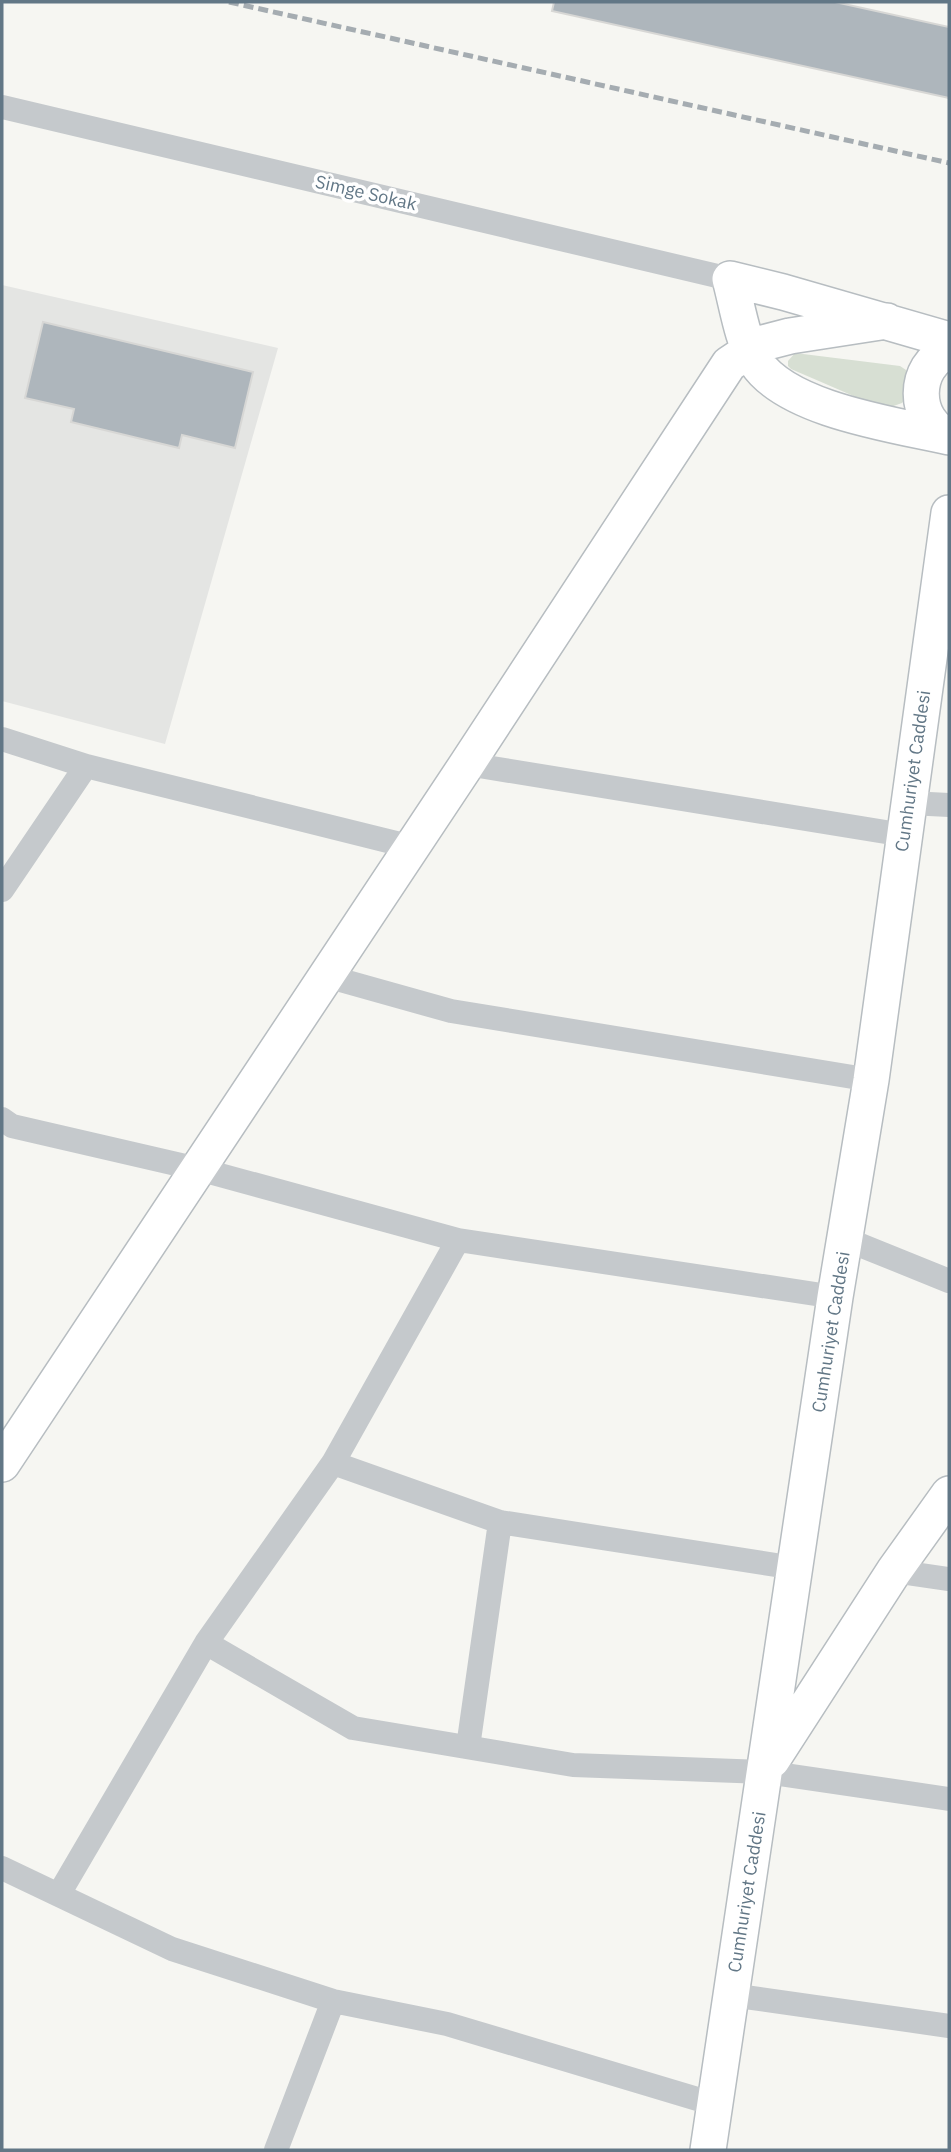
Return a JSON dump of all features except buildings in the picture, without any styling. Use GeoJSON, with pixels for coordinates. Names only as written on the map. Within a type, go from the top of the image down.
{"type":"FeatureCollection","features":[{"type":"Feature","properties":{"kind":"main road","name":"Simge Sokak"},"geometry":{"type":"LineString","coordinates":[[730,279],[949,340]]}},
{"type":"Feature","properties":{"kind":"main road"},"geometry":{"type":"LineString","coordinates":[[730,279],[750,350],[769,377],[786,390],[817,404],[949,437]]}},
{"type":"Feature","properties":{"kind":"main road"},"geometry":{"type":"LineString","coordinates":[[2,1464],[729,364],[759,344],[790,336],[887,321]]}},
{"type":"Feature","properties":{"kind":"main road"},"geometry":{"type":"LineString","coordinates":[[949,351],[931,364],[923,379],[920,394],[923,410],[932,424],[949,437]]}},
{"type":"Feature","properties":{"kind":"main road","name":"Cumhuriyet Caddesi"},"geometry":{"type":"LineString","coordinates":[[708,2150],[835,1297],[871,1080],[949,513]]}},
{"type":"Feature","properties":{"kind":"main road"},"geometry":{"type":"LineString","coordinates":[[765,1772],[894,1571],[949,1494]]}},
{"type":"Feature","properties":{"kind":"street","name":"Simge Sokak"},"geometry":{"type":"LineString","coordinates":[[2,107],[730,279]]}},
{"type":"Feature","properties":{"kind":"street"},"geometry":{"type":"LineString","coordinates":[[2,739],[86,766],[412,847]]}},
{"type":"Feature","properties":{"kind":"street"},"geometry":{"type":"LineString","coordinates":[[467,764],[906,819],[949,805]]}},
{"type":"Feature","properties":{"kind":"street"},"geometry":{"type":"LineString","coordinates":[[2,890],[86,766]]}},
{"type":"Feature","properties":{"kind":"street"},"geometry":{"type":"LineString","coordinates":[[326,976],[451,1011],[871,1080]]}},
{"type":"Feature","properties":{"kind":"street"},"geometry":{"type":"LineString","coordinates":[[2,1119],[12,1126],[198,1169],[458,1240],[835,1297]]}},
{"type":"Feature","properties":{"kind":"street"},"geometry":{"type":"LineString","coordinates":[[845,1239],[949,1280]]}},
{"type":"Feature","properties":{"kind":"street"},"geometry":{"type":"LineString","coordinates":[[59,1894],[206,1643],[333,1463],[458,1240]]}},
{"type":"Feature","properties":{"kind":"street"},"geometry":{"type":"LineString","coordinates":[[333,1463],[500,1522],[795,1568]]}},
{"type":"Feature","properties":{"kind":"street"},"geometry":{"type":"LineString","coordinates":[[468,1747],[500,1522]]}},
{"type":"Feature","properties":{"kind":"street"},"geometry":{"type":"LineString","coordinates":[[894,1571],[949,1579]]}},
{"type":"Feature","properties":{"kind":"street"},"geometry":{"type":"LineString","coordinates":[[206,1643],[353,1728],[573,1765],[765,1772],[949,1799]]}},
{"type":"Feature","properties":{"kind":"street"},"geometry":{"type":"LineString","coordinates":[[2,1868],[172,1949],[333,2001],[447,2024],[713,2104]]}},
{"type":"Feature","properties":{"kind":"street"},"geometry":{"type":"LineString","coordinates":[[731,1994],[949,2026]]}},
{"type":"Feature","properties":{"kind":"street"},"geometry":{"type":"LineString","coordinates":[[276,2150],[333,2001]]}},
{"type":"Feature","properties":{"kind":"shaded area"},"geometry":{"type":"Polygon","coordinates":[[[2,285],[278,348],[165,744],[2,701],[2,285]]]}},
{"type":"Feature","properties":{"kind":"shaded area"},"geometry":{"type":"Polygon","coordinates":[[[795,353],[900,366],[910,377],[907,396],[902,403],[888,408],[879,407],[791,369],[788,361],[795,353]]]}},
{"type":"Feature","properties":{"kind":"railway"},"geometry":{"type":"LineString","coordinates":[[229,2],[949,163]]}}]}
